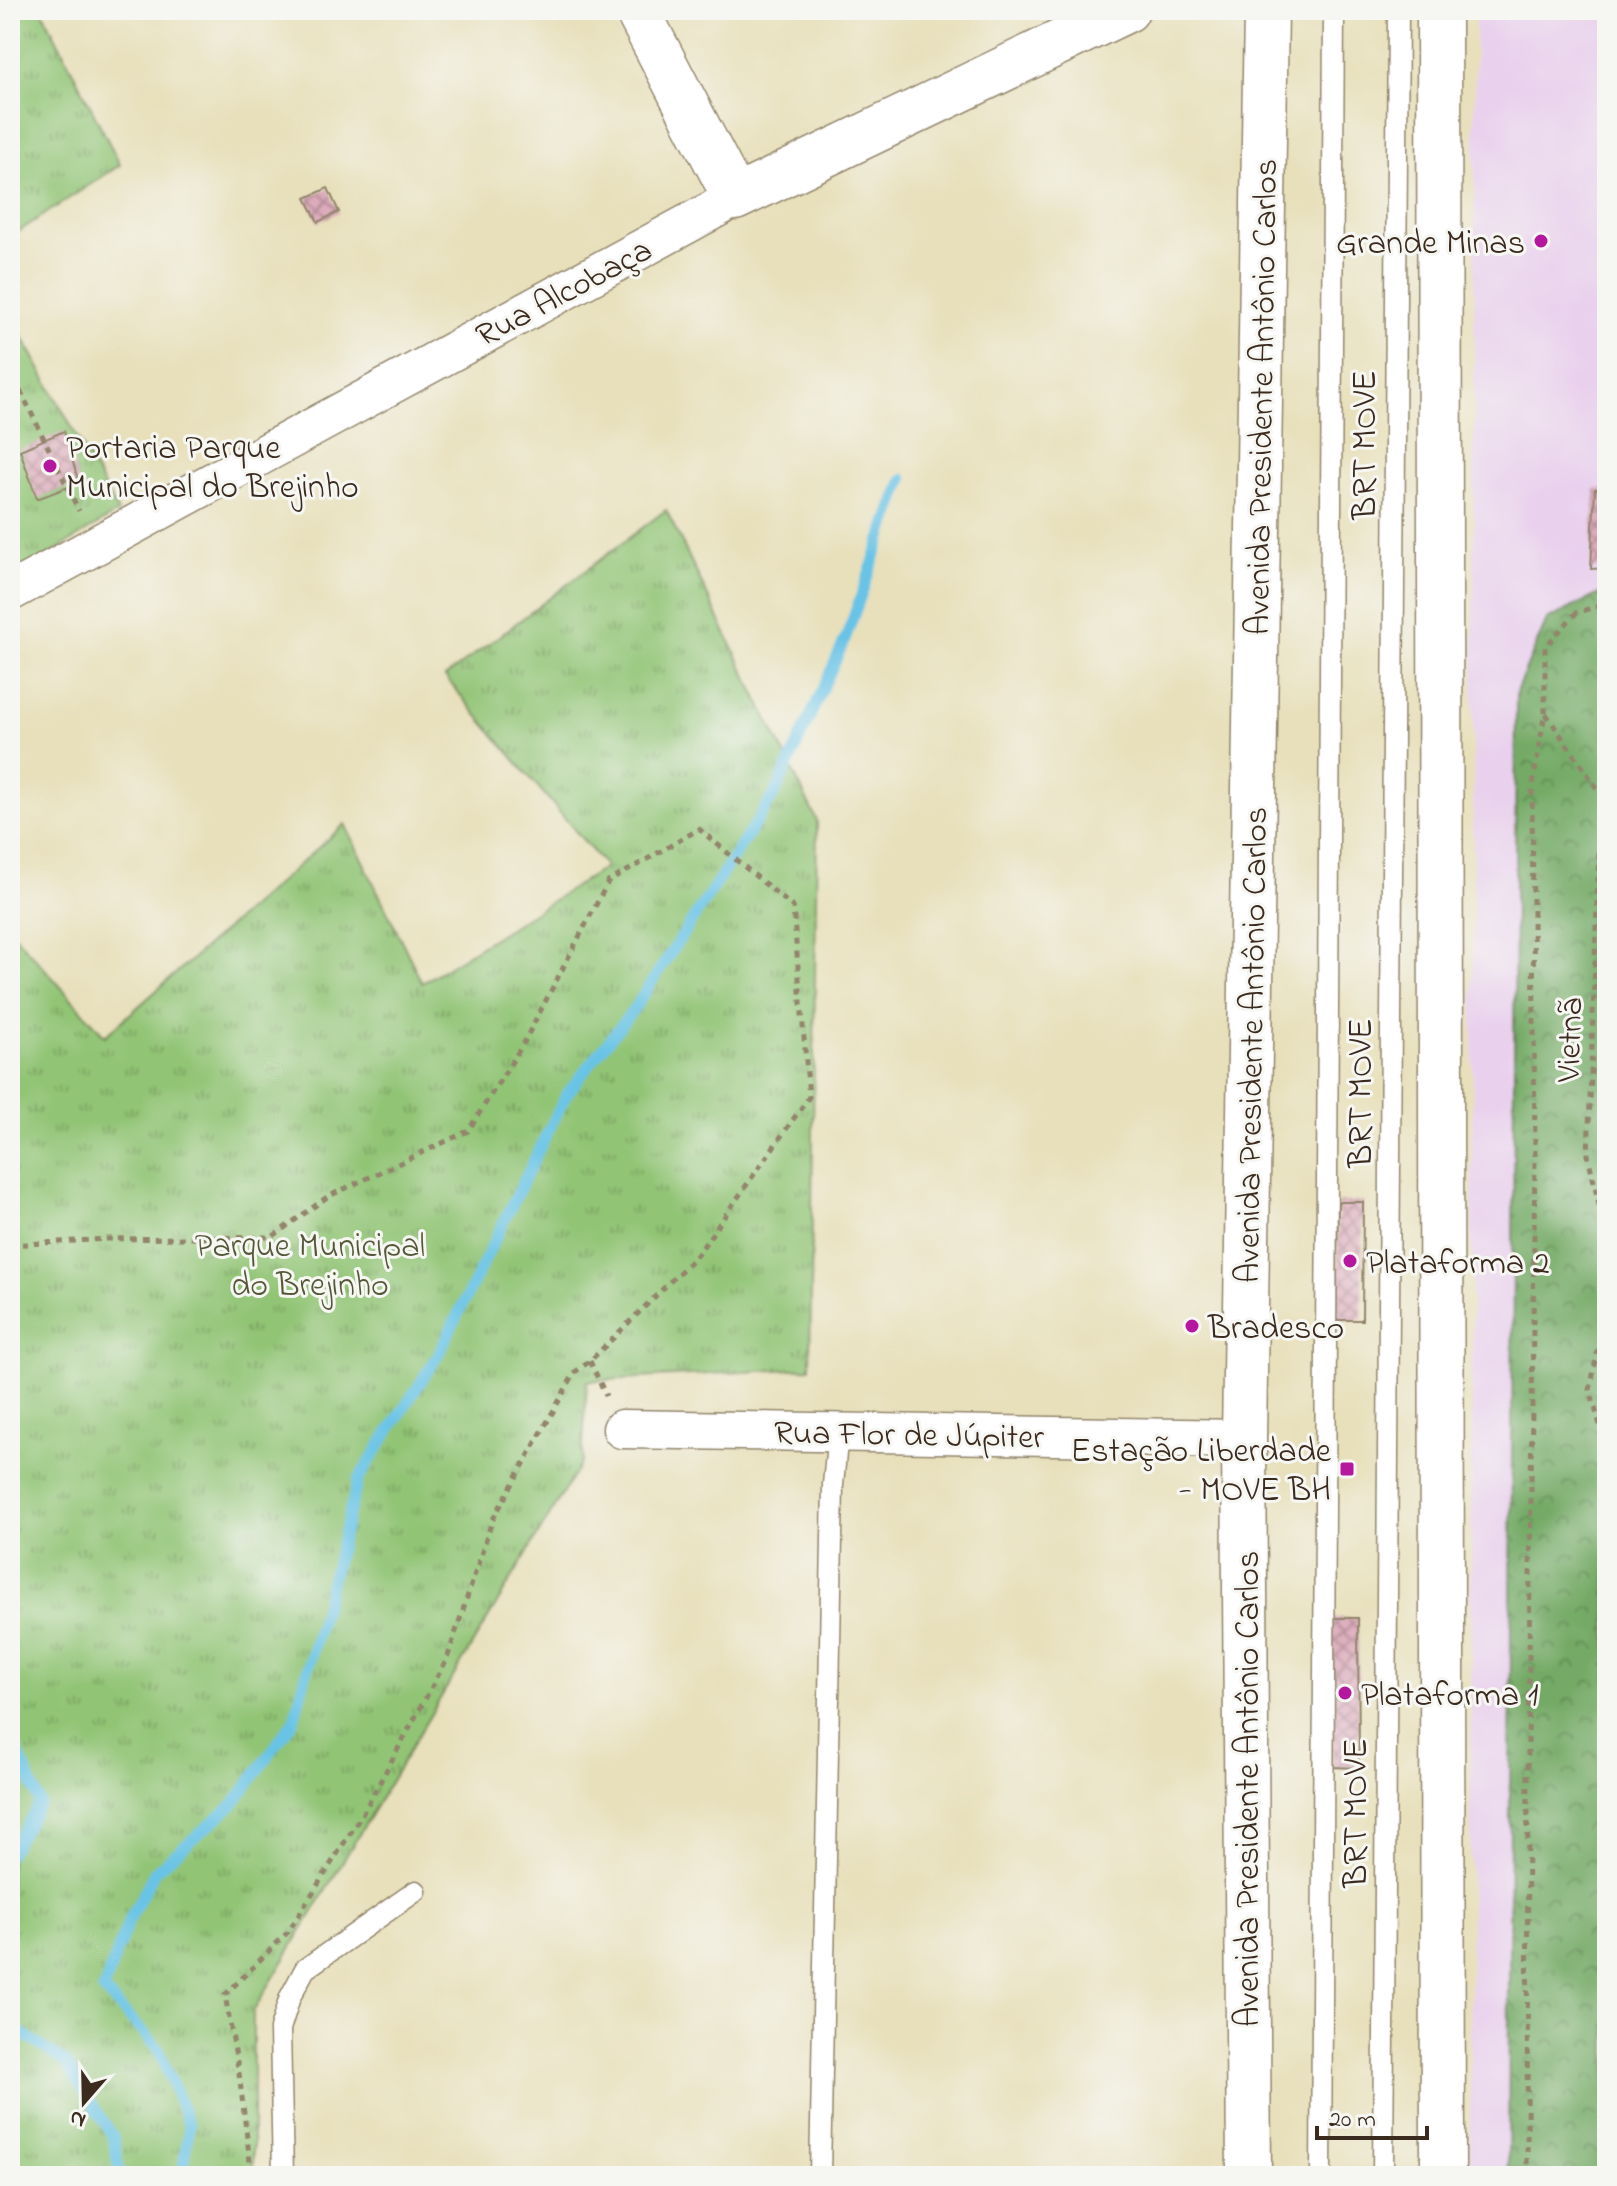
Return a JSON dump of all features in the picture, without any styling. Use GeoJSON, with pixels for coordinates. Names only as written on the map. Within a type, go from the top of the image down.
{"type":"FeatureCollection","features":[{"type":"Feature","properties":{"kind":"main road"},"geometry":{"type":"LineString","coordinates":[[637,10],[735,198]]}},
{"type":"Feature","properties":{"kind":"main road","name":"Rua Alcobaça"},"geometry":{"type":"LineString","coordinates":[[735,198],[1127,10]]}},
{"type":"Feature","properties":{"kind":"main road","name":"Avenida Presidente Antônio Carlos"},"geometry":{"type":"LineString","coordinates":[[1249,2176],[1244,1439],[1266,10]]}},
{"type":"Feature","properties":{"kind":"main road"},"geometry":{"type":"LineString","coordinates":[[1439,10],[1443,2176]]}},
{"type":"Feature","properties":{"kind":"street","name":"Rua Alcobaça"},"geometry":{"type":"LineString","coordinates":[[10,592],[735,198]]}},
{"type":"Feature","properties":{"kind":"street","name":"Rua Flor de Júpiter"},"geometry":{"type":"LineString","coordinates":[[622,1429],[1244,1439]]}},
{"type":"Feature","properties":{"kind":"lane","name":"BRT MOVE"},"geometry":{"type":"LineString","coordinates":[[1321,2176],[1334,10]]}},
{"type":"Feature","properties":{"kind":"lane","name":"BRT MOVE"},"geometry":{"type":"LineString","coordinates":[[1383,2176],[1398,10]]}},
{"type":"Feature","properties":{"kind":"lane"},"geometry":{"type":"LineString","coordinates":[[820,2176],[833,1500],[838,1432]]}},
{"type":"Feature","properties":{"kind":"lane"},"geometry":{"type":"LineString","coordinates":[[283,2176],[280,2029],[290,1997],[305,1969],[416,1891]]}},
{"type":"Feature","properties":{"kind":"path"},"geometry":{"type":"LineString","coordinates":[[10,369],[95,545]]}},
{"type":"Feature","properties":{"kind":"path"},"geometry":{"type":"LineString","coordinates":[[1527,2176],[1535,1154],[1532,790],[1545,712],[1545,647],[1576,613],[1607,603]]}},
{"type":"Feature","properties":{"kind":"path","name":"Vietnã"},"geometry":{"type":"LineString","coordinates":[[1545,712],[1601,794],[1588,1155],[1607,1241]]}},
{"type":"Feature","properties":{"kind":"path"},"geometry":{"type":"LineString","coordinates":[[10,1245],[107,1239],[272,1237],[327,1197],[468,1131],[523,1044],[608,882],[699,829],[793,907],[809,1097],[697,1255],[590,1361],[575,1372],[492,1521],[447,1659],[363,1813],[288,1932],[225,1995],[252,2176]]}},
{"type":"Feature","properties":{"kind":"path"},"geometry":{"type":"LineString","coordinates":[[1607,1302],[1590,1390],[1607,1450]]}},
{"type":"Feature","properties":{"kind":"shaded area"},"geometry":{"type":"Polygon","coordinates":[[[1475,15],[1607,19],[1607,2176],[1470,2176],[1475,15]]]}},
{"type":"Feature","properties":{"kind":"green space"},"geometry":{"type":"Polygon","coordinates":[[[10,10],[42,10],[120,165],[10,237],[10,10]]]}},
{"type":"Feature","properties":{"kind":"green space"},"geometry":{"type":"Polygon","coordinates":[[[10,314],[118,512],[10,579],[10,314]]]}},
{"type":"Feature","properties":{"kind":"green space","name":"Parque Municipal do Brejinho"},"geometry":{"type":"Polygon","coordinates":[[[666,510],[817,821],[810,1368],[587,1381],[582,1461],[253,2012],[253,2176],[10,2176],[10,930],[105,1036],[345,824],[422,983],[606,867],[445,677],[666,510]]]}},
{"type":"Feature","properties":{"kind":"green space"},"geometry":{"type":"Polygon","coordinates":[[[1607,590],[1607,2176],[1508,2176],[1516,692],[1547,620],[1607,590]]]}},
{"type":"Feature","properties":{"kind":"building"},"geometry":{"type":"Polygon","coordinates":[[[328,188],[339,212],[318,222],[306,198],[328,188]]]}},
{"type":"Feature","properties":{"kind":"building","name":"Portaria Parque Municipal do Brejinho"},"geometry":{"type":"Polygon","coordinates":[[[64,431],[79,483],[37,499],[20,450],[64,431]]]}},
{"type":"Feature","properties":{"kind":"building"},"geometry":{"type":"Polygon","coordinates":[[[1595,489],[1607,489],[1607,568],[1591,569],[1595,489]]]}},
{"type":"Feature","properties":{"kind":"building","name":"Plataforma 2"},"geometry":{"type":"Polygon","coordinates":[[[1338,1202],[1363,1202],[1362,1320],[1336,1320],[1338,1202]]]}},
{"type":"Feature","properties":{"kind":"building","name":"Plataforma 1"},"geometry":{"type":"Polygon","coordinates":[[[1332,1618],[1358,1618],[1359,1768],[1332,1767],[1332,1618]]]}},
{"type":"Feature","properties":{"kind":"waterway"},"geometry":{"type":"LineString","coordinates":[[182,2176],[189,2126],[158,2048],[103,1990],[128,1922],[155,1871],[235,1803],[294,1720],[358,1480],[438,1355],[566,1095],[636,1006],[776,792],[846,637],[903,479]]}},
{"type":"Feature","properties":{"kind":"waterway"},"geometry":{"type":"LineString","coordinates":[[10,1733],[40,1803],[10,1853]]}},
{"type":"Feature","properties":{"kind":"waterway"},"geometry":{"type":"LineString","coordinates":[[10,2025],[66,2063],[113,2136],[120,2176]]}},
{"type":"Feature","properties":{"kind":"place","name":"Grande Minas"},"geometry":{"type":"Point","coordinates":[1541,241]}},
{"type":"Feature","properties":{"kind":"place","name":"Portaria Parque Municipal do Brejinho"},"geometry":{"type":"Point","coordinates":[50,466]}},
{"type":"Feature","properties":{"kind":"place","name":"Plataforma 2"},"geometry":{"type":"Point","coordinates":[1350,1261]}},
{"type":"Feature","properties":{"kind":"place","name":"Bradesco"},"geometry":{"type":"Point","coordinates":[1192,1326]}},
{"type":"Feature","properties":{"kind":"place","name":"Estação Liberdade - MOVE BH"},"geometry":{"type":"Point","coordinates":[1347,1469]}},
{"type":"Feature","properties":{"kind":"place","name":"Plataforma 1"},"geometry":{"type":"Point","coordinates":[1345,1693]}}]}
